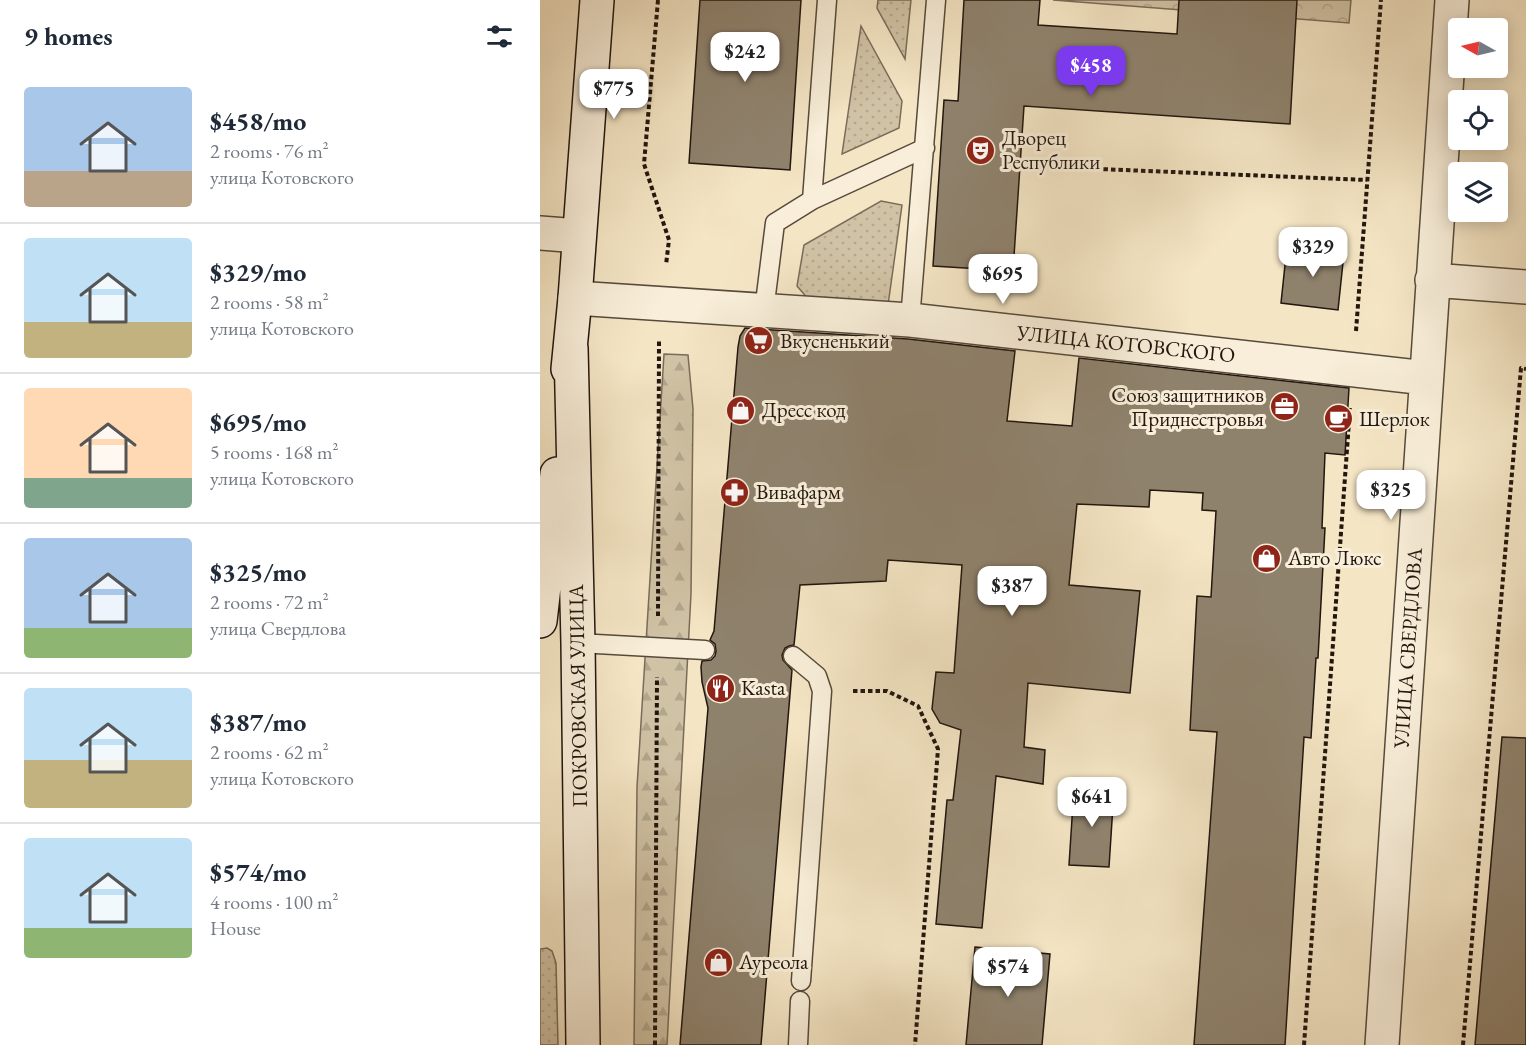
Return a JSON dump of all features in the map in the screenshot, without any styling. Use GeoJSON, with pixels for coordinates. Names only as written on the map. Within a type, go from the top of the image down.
{"type":"FeatureCollection","features":[{"type":"Feature","properties":{"kind":"street","name":"ПОКРОВСКАЯ УЛИЦА"},"geometry":{"type":"LineString","coordinates":[[540,621],[571,348],[597,0]]}},
{"type":"Feature","properties":{"kind":"street","name":"УЛИЦА СВЕРДЛОВА"},"geometry":{"type":"LineString","coordinates":[[1382,1045],[1452,0]]}},
{"type":"Feature","properties":{"kind":"street"},"geometry":{"type":"LineString","coordinates":[[540,233],[579,236]]}},
{"type":"Feature","properties":{"kind":"street"},"geometry":{"type":"LineString","coordinates":[[1432,280],[1526,287]]}},
{"type":"Feature","properties":{"kind":"street","name":"УЛИЦА КОТОВСКОГО"},"geometry":{"type":"LineString","coordinates":[[575,298],[910,321],[1426,378]]}},
{"type":"Feature","properties":{"kind":"street","name":"ПОКРОВСКАЯ УЛИЦА"},"geometry":{"type":"LineString","coordinates":[[571,348],[578,643],[583,1045]]}},
{"type":"Feature","properties":{"kind":"lane"},"geometry":{"type":"LineString","coordinates":[[812,200],[827,0]]}},
{"type":"Feature","properties":{"kind":"lane"},"geometry":{"type":"LineString","coordinates":[[910,321],[936,0]]}},
{"type":"Feature","properties":{"kind":"lane"},"geometry":{"type":"LineString","coordinates":[[764,310],[775,223],[812,200],[925,148]]}},
{"type":"Feature","properties":{"kind":"lane"},"geometry":{"type":"LineString","coordinates":[[578,643],[705,650]]}},
{"type":"Feature","properties":{"kind":"lane"},"geometry":{"type":"LineString","coordinates":[[793,656],[818,676],[822,690],[801,981]]}},
{"type":"Feature","properties":{"kind":"lane"},"geometry":{"type":"LineString","coordinates":[[798,1045],[800,1001]]}},
{"type":"Feature","properties":{"kind":"path"},"geometry":{"type":"LineString","coordinates":[[658,0],[644,164],[669,240],[666,269]]}},
{"type":"Feature","properties":{"kind":"path"},"geometry":{"type":"LineString","coordinates":[[1304,1045],[1381,0]]}},
{"type":"Feature","properties":{"kind":"path"},"geometry":{"type":"LineString","coordinates":[[1051,167],[1367,180]]}},
{"type":"Feature","properties":{"kind":"path"},"geometry":{"type":"LineString","coordinates":[[656,1045],[659,336]]}},
{"type":"Feature","properties":{"kind":"path"},"geometry":{"type":"LineString","coordinates":[[1463,1045],[1521,368],[1526,369]]}},
{"type":"Feature","properties":{"kind":"path"},"geometry":{"type":"LineString","coordinates":[[822,690],[887,691],[918,706],[938,748],[915,1045]]}},
{"type":"Feature","properties":{"kind":"green space"},"geometry":{"type":"Polygon","coordinates":[[[878,0],[911,0],[905,59],[877,8],[878,0]]]}},
{"type":"Feature","properties":{"kind":"green space"},"geometry":{"type":"Polygon","coordinates":[[[1053,0],[1351,0],[1349,23],[1053,0]]]}},
{"type":"Feature","properties":{"kind":"green space"},"geometry":{"type":"Polygon","coordinates":[[[861,26],[902,101],[899,128],[842,154],[861,26]]]}},
{"type":"Feature","properties":{"kind":"green space"},"geometry":{"type":"Polygon","coordinates":[[[881,201],[902,205],[888,305],[810,301],[797,286],[804,245],[881,201]]]}},
{"type":"Feature","properties":{"kind":"green space"},"geometry":{"type":"Polygon","coordinates":[[[664,354],[688,355],[693,409],[691,594],[667,1045],[634,1045],[637,787],[664,354]]]}},
{"type":"Feature","properties":{"kind":"green space"},"geometry":{"type":"Polygon","coordinates":[[[547,948],[552,951],[556,963],[558,1045],[540,1045],[540,950],[547,948]]]}},
{"type":"Feature","properties":{"kind":"building"},"geometry":{"type":"Polygon","coordinates":[[[700,0],[801,0],[790,170],[689,163],[700,0]]]}},
{"type":"Feature","properties":{"kind":"building","name":"Дворец Республики"},"geometry":{"type":"Polygon","coordinates":[[[964,0],[1040,0],[1038,25],[1177,34],[1179,0],[1297,0],[1290,124],[1024,106],[1013,271],[933,266],[944,100],[958,101],[964,0]]]}},
{"type":"Feature","properties":{"kind":"building"},"geometry":{"type":"Polygon","coordinates":[[[1287,246],[1344,253],[1338,310],[1281,303],[1287,246]]]}},
{"type":"Feature","properties":{"kind":"building"},"geometry":{"type":"Polygon","coordinates":[[[745,328],[908,339],[1015,351],[1007,421],[1072,426],[1079,358],[1349,388],[1345,455],[1325,453],[1322,528],[1325,528],[1318,658],[1316,658],[1311,738],[1304,737],[1285,1045],[1194,1045],[1217,732],[1190,730],[1197,596],[1211,597],[1216,511],[1202,510],[1203,493],[1150,490],[1149,507],[1077,504],[1069,585],[1140,591],[1130,693],[1028,683],[1024,747],[1045,750],[1043,784],[996,776],[982,928],[936,924],[947,800],[953,800],[961,730],[940,723],[932,709],[936,672],[954,673],[962,565],[888,560],[886,581],[800,585],[794,645],[785,648],[782,655],[783,660],[792,670],[761,1045],[680,1045],[708,708],[701,667],[702,661],[711,660],[716,651],[715,644],[710,640],[714,631],[738,347],[740,336],[745,328]]]}},
{"type":"Feature","properties":{"kind":"building"},"geometry":{"type":"Polygon","coordinates":[[[1502,737],[1526,738],[1526,1045],[1475,1045],[1502,737]]]}},
{"type":"Feature","properties":{"kind":"building"},"geometry":{"type":"Polygon","coordinates":[[[1074,788],[1114,790],[1109,867],[1069,865],[1074,788]]]}},
{"type":"Feature","properties":{"kind":"building"},"geometry":{"type":"Polygon","coordinates":[[[975,947],[1050,954],[1042,1045],[966,1045],[975,947]]]}},
{"type":"Feature","properties":{"kind":"place","name":"Дворец Республики"},"geometry":{"type":"Point","coordinates":[981,150]}},
{"type":"Feature","properties":{"kind":"place","name":"Вкусненький"},"geometry":{"type":"Point","coordinates":[759,341]}},
{"type":"Feature","properties":{"kind":"place","name":"Союз защитников Приднестровья"},"geometry":{"type":"Point","coordinates":[1285,407]}},
{"type":"Feature","properties":{"kind":"place","name":"Дресс код"},"geometry":{"type":"Point","coordinates":[741,410]}},
{"type":"Feature","properties":{"kind":"place","name":"Шерлок"},"geometry":{"type":"Point","coordinates":[1338,419]}},
{"type":"Feature","properties":{"kind":"place","name":"Вивафарм"},"geometry":{"type":"Point","coordinates":[735,492]}},
{"type":"Feature","properties":{"kind":"place","name":"Авто Люкс"},"geometry":{"type":"Point","coordinates":[1267,558]}},
{"type":"Feature","properties":{"kind":"place","name":"Kasta"},"geometry":{"type":"Point","coordinates":[720,688]}},
{"type":"Feature","properties":{"kind":"place","name":"Ауреола"},"geometry":{"type":"Point","coordinates":[718,962]}}]}
